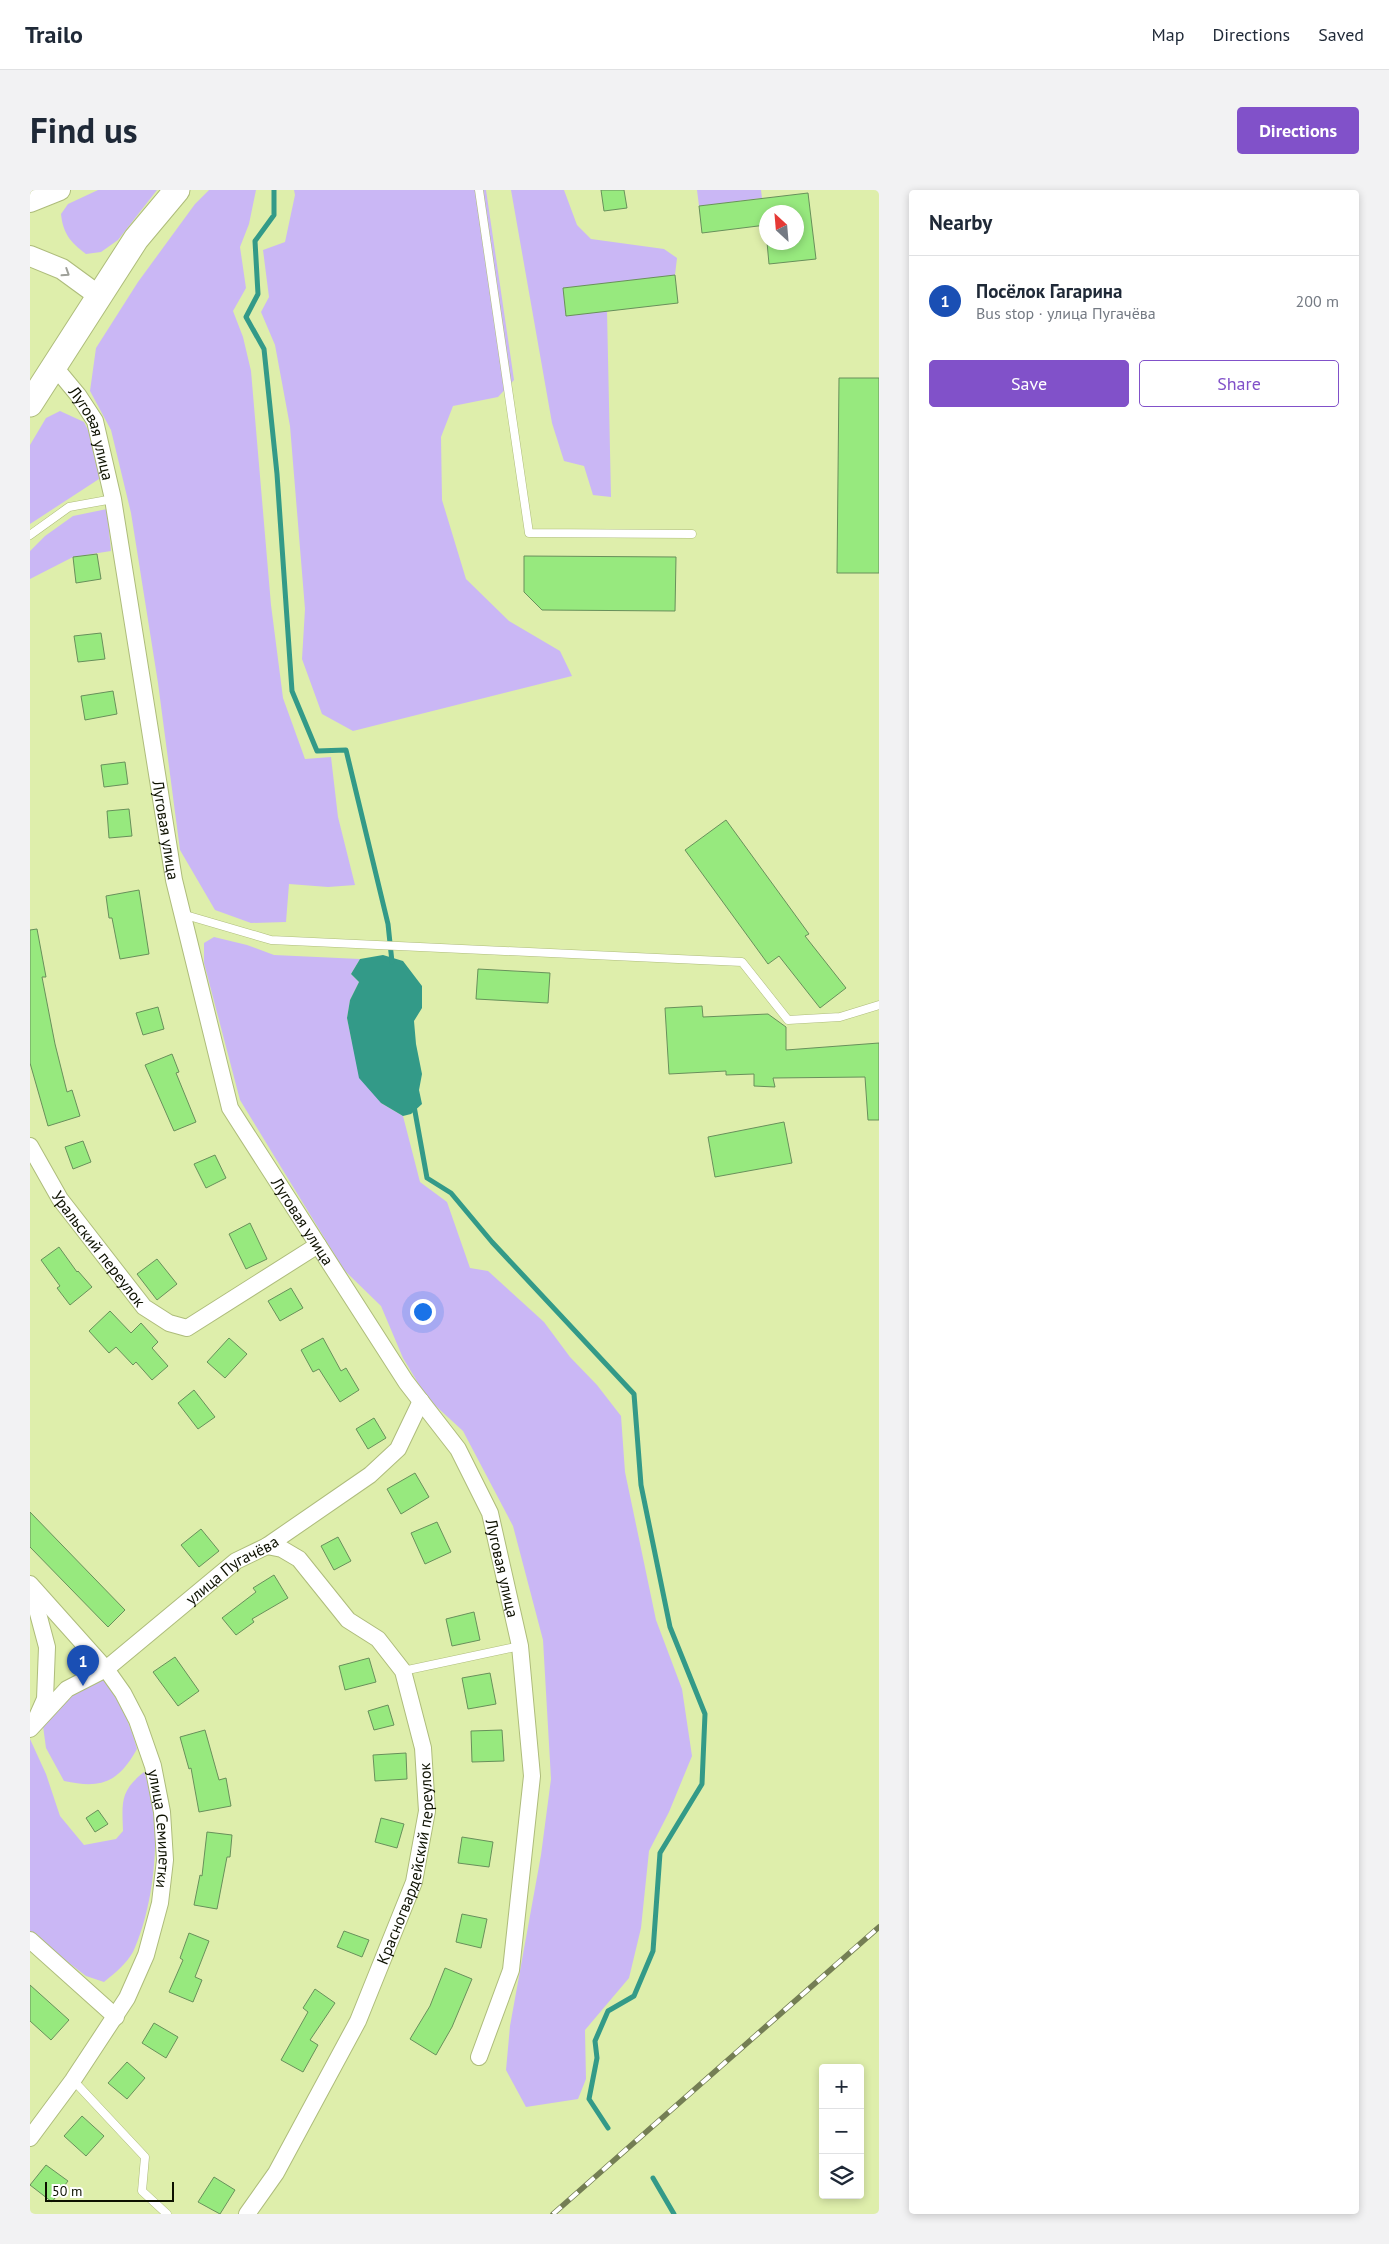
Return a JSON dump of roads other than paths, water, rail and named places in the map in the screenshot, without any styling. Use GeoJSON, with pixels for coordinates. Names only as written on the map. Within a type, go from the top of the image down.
{"type":"FeatureCollection","features":[{"type":"Feature","properties":{"kind":"main road"},"geometry":{"type":"LineString","coordinates":[[30,404],[136,239],[177,190]]}},
{"type":"Feature","properties":{"kind":"street"},"geometry":{"type":"LineString","coordinates":[[30,202],[60,190]]}},
{"type":"Feature","properties":{"kind":"street"},"geometry":{"type":"LineString","coordinates":[[30,256],[62,269],[99,296]]}},
{"type":"Feature","properties":{"kind":"street","name":"Луговая улица"},"geometry":{"type":"LineString","coordinates":[[54,366],[78,395],[95,421],[113,498],[174,880],[230,1108],[406,1382],[458,1449],[490,1513],[520,1646],[532,1776],[511,1970],[479,2057]]}},
{"type":"Feature","properties":{"kind":"street","name":"Уральский переулок"},"geometry":{"type":"LineString","coordinates":[[30,1146],[60,1199],[144,1307],[169,1323],[187,1328],[318,1246]]}},
{"type":"Feature","properties":{"kind":"street","name":"улица Пугачёва"},"geometry":{"type":"LineString","coordinates":[[31,1728],[66,1689],[106,1669],[236,1561],[267,1546],[370,1475],[398,1449],[421,1401]]}},
{"type":"Feature","properties":{"kind":"street","name":"Красногвардейский переулок"},"geometry":{"type":"LineString","coordinates":[[247,2214],[276,2173],[358,2021],[414,1882],[427,1811],[423,1748],[403,1671],[378,1639],[348,1620],[299,1559],[282,1549],[267,1546]]}},
{"type":"Feature","properties":{"kind":"street"},"geometry":{"type":"LineString","coordinates":[[30,1585],[47,1646],[45,1699],[31,1728]]}},
{"type":"Feature","properties":{"kind":"street","name":"улица Семилетки"},"geometry":{"type":"LineString","coordinates":[[30,1585],[106,1669],[124,1692],[137,1720],[152,1766],[162,1812],[165,1860],[160,1903],[146,1955],[127,1998],[116,2017],[30,2138]]}},
{"type":"Feature","properties":{"kind":"street"},"geometry":{"type":"LineString","coordinates":[[30,1940],[116,2017]]}},
{"type":"Feature","properties":{"kind":"lane"},"geometry":{"type":"LineString","coordinates":[[479,190],[529,533],[692,534]]}},
{"type":"Feature","properties":{"kind":"lane"},"geometry":{"type":"LineString","coordinates":[[30,534],[69,507],[113,498]]}},
{"type":"Feature","properties":{"kind":"lane"},"geometry":{"type":"LineString","coordinates":[[182,914],[271,940],[742,962],[788,1020],[840,1017],[879,1005]]}},
{"type":"Feature","properties":{"kind":"lane"},"geometry":{"type":"LineString","coordinates":[[403,1671],[520,1646]]}},
{"type":"Feature","properties":{"kind":"lane"},"geometry":{"type":"LineString","coordinates":[[72,2080],[145,2158],[142,2192],[167,2214]]}},
{"type":"Feature","properties":{"kind":"water"},"geometry":{"type":"Polygon","coordinates":[[[383,955],[403,961],[422,986],[422,1008],[414,1021],[422,1074],[419,1090],[422,1104],[411,1114],[403,1116],[381,1103],[359,1078],[347,1018],[350,1000],[359,982],[351,974],[360,959],[383,955]]]}},
{"type":"Feature","properties":{"kind":"waterway"},"geometry":{"type":"LineString","coordinates":[[274,190],[274,215],[255,241],[258,294],[246,317],[264,349],[277,474],[292,691],[317,751],[346,750],[388,924],[392,962]]}},
{"type":"Feature","properties":{"kind":"waterway"},"geometry":{"type":"LineString","coordinates":[[414,1106],[427,1178],[451,1193],[492,1242],[634,1394],[641,1485],[670,1627],[705,1714],[702,1784],[660,1853],[653,1951],[634,1996],[608,2011],[595,2041],[597,2058],[589,2099],[608,2128]]}},
{"type":"Feature","properties":{"kind":"waterway"},"geometry":{"type":"LineString","coordinates":[[653,2178],[674,2214]]}},
{"type":"Feature","properties":{"kind":"railway"},"geometry":{"type":"LineString","coordinates":[[553,2214],[879,1927]]}},
{"type":"Feature","properties":{"kind":"place","name":"Посёлок Гагарина"},"geometry":{"type":"Point","coordinates":[83,1686]}}]}
